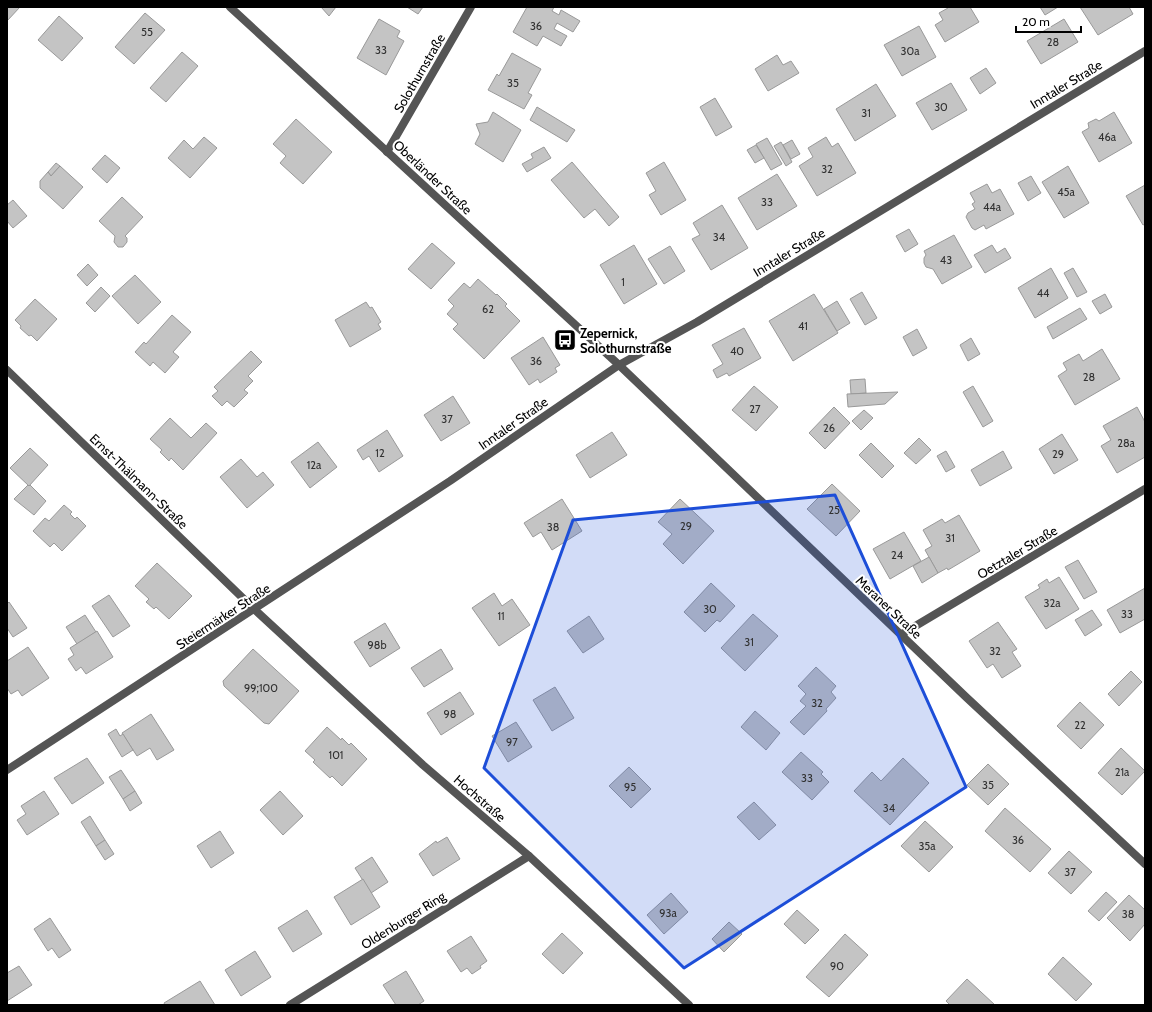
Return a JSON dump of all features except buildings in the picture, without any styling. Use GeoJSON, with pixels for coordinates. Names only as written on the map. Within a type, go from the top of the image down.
{"type":"FeatureCollection","features":[{"type":"Feature","properties":{"kind":"street","name":"Oberländer Straße"},"geometry":{"type":"LineString","coordinates":[[230,7],[619,365]]}},
{"type":"Feature","properties":{"kind":"street","name":"Solothurnstraße"},"geometry":{"type":"LineString","coordinates":[[387,152],[471,7]]}},
{"type":"Feature","properties":{"kind":"street","name":"Inntaler Straße"},"geometry":{"type":"LineString","coordinates":[[450,481],[619,365],[697,322],[1145,51]]}},
{"type":"Feature","properties":{"kind":"street","name":"Meraner Straße"},"geometry":{"type":"LineString","coordinates":[[619,365],[902,634],[966,697],[1145,864]]}},
{"type":"Feature","properties":{"kind":"street","name":"Ernst-Thälmann-Straße"},"geometry":{"type":"LineString","coordinates":[[7,370],[254,609]]}},
{"type":"Feature","properties":{"kind":"street","name":"Steiermärker Straße"},"geometry":{"type":"LineString","coordinates":[[7,770],[450,481]]}},
{"type":"Feature","properties":{"kind":"street","name":"Oetztaler Straße"},"geometry":{"type":"LineString","coordinates":[[902,634],[1145,489]]}},
{"type":"Feature","properties":{"kind":"street","name":"Hochstraße"},"geometry":{"type":"LineString","coordinates":[[254,609],[423,765],[529,856],[689,1005]]}},
{"type":"Feature","properties":{"kind":"street","name":"Oldenburger Ring"},"geometry":{"type":"LineString","coordinates":[[290,1005],[529,856]]}},
{"type":"Feature","properties":{"kind":"highlighted area"},"geometry":{"type":"Polygon","coordinates":[[[835,495],[966,787],[684,968],[484,768],[573,520],[835,495]]]}},
{"type":"Feature","properties":{"kind":"place","name":"Zepernick, Solothurnstraße"},"geometry":{"type":"Point","coordinates":[565,340]}}]}
